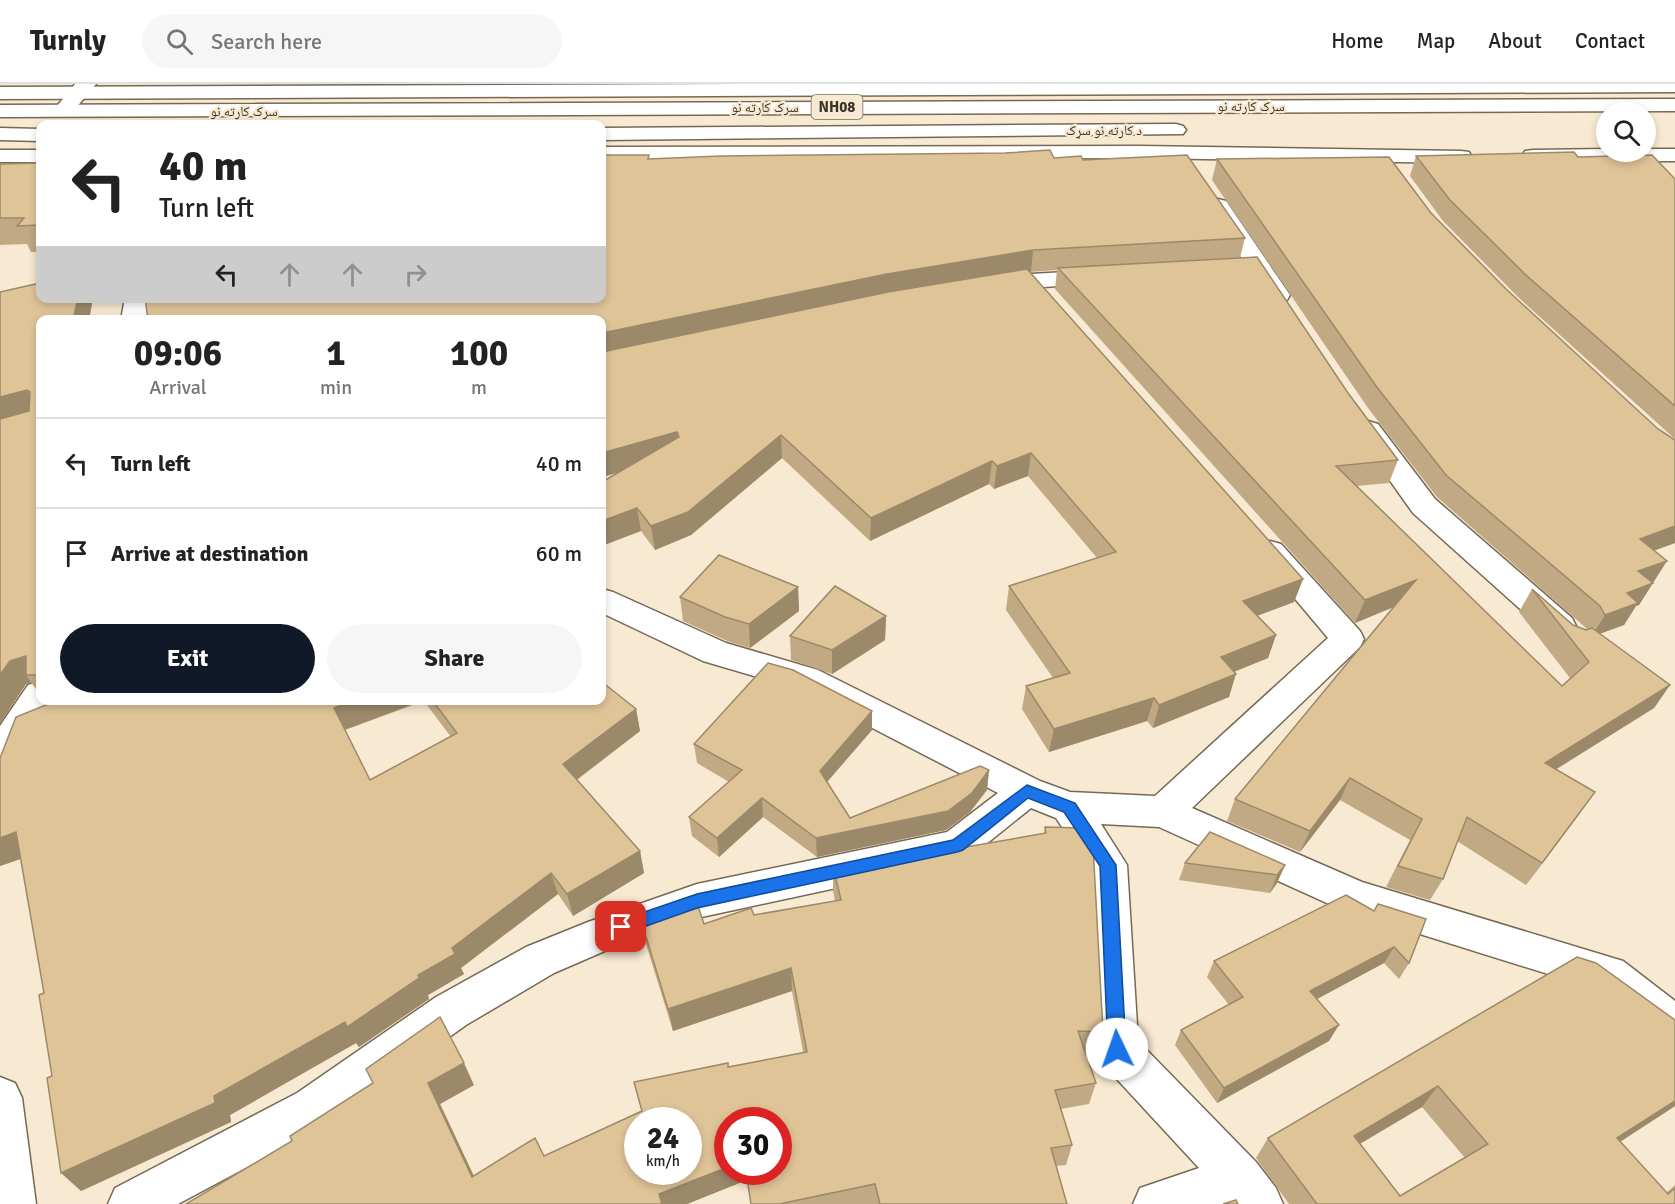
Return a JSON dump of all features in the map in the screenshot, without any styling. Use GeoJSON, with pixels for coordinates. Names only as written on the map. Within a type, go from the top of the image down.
{"type":"FeatureCollection","features":[{"type":"Feature","properties":{"kind":"main road"},"geometry":{"type":"LineString","coordinates":[[0,93],[82,89],[1675,86]]}},
{"type":"Feature","properties":{"kind":"main road"},"geometry":{"type":"LineString","coordinates":[[63,111],[82,89]]}},
{"type":"Feature","properties":{"kind":"main road","name":"سرک کارته نو"},"geometry":{"type":"LineString","coordinates":[[0,111],[63,111],[226,118],[1675,105]]}},
{"type":"Feature","properties":{"kind":"main road","name":"د کارته نو سړک"},"geometry":{"type":"LineString","coordinates":[[606,134],[1196,130]]}},
{"type":"Feature","properties":{"kind":"main road"},"geometry":{"type":"LineString","coordinates":[[0,135],[36,135]]}},
{"type":"Feature","properties":{"kind":"main road"},"geometry":{"type":"LineString","coordinates":[[606,153],[1181,153],[1381,157],[1487,156]]}},
{"type":"Feature","properties":{"kind":"main road"},"geometry":{"type":"LineString","coordinates":[[1181,153],[1249,268],[1292,316]]}},
{"type":"Feature","properties":{"kind":"main road"},"geometry":{"type":"LineString","coordinates":[[1656,156],[1675,155]]}},
{"type":"Feature","properties":{"kind":"main road"},"geometry":{"type":"LineString","coordinates":[[0,156],[36,156]]}},
{"type":"Feature","properties":{"kind":"main road"},"geometry":{"type":"LineString","coordinates":[[1510,156],[1596,156]]}},
{"type":"Feature","properties":{"kind":"main road"},"geometry":{"type":"LineString","coordinates":[[1381,157],[1401,183]]}},
{"type":"Feature","properties":{"kind":"main road"},"geometry":{"type":"LineString","coordinates":[[1645,162],[1661,178]]}},
{"type":"Feature","properties":{"kind":"main road"},"geometry":{"type":"LineString","coordinates":[[964,292],[1031,281],[1123,276]]}},
{"type":"Feature","properties":{"kind":"main road"},"geometry":{"type":"LineString","coordinates":[[1031,281],[1055,308]]}},
{"type":"Feature","properties":{"kind":"main road"},"geometry":{"type":"LineString","coordinates":[[1356,414],[1424,506],[1573,638]]}},
{"type":"Feature","properties":{"kind":"main road"},"geometry":{"type":"LineString","coordinates":[[1163,812],[1348,639],[1253,532]]}},
{"type":"Feature","properties":{"kind":"main road"},"geometry":{"type":"LineString","coordinates":[[606,602],[715,652],[806,679],[1027,791],[1069,807],[1163,812],[1354,897],[1609,974],[1675,1026]]}},
{"type":"Feature","properties":{"kind":"main road"},"geometry":{"type":"LineString","coordinates":[[0,776],[16,729],[49,705]]}},
{"type":"Feature","properties":{"kind":"main road"},"geometry":{"type":"LineString","coordinates":[[131,1204],[313,1108],[450,1011],[540,960],[602,934],[697,901],[957,846],[1027,791]]}},
{"type":"Feature","properties":{"kind":"main road"},"geometry":{"type":"LineString","coordinates":[[1069,807],[1108,865],[1117,1049],[1250,1191]]}},
{"type":"Feature","properties":{"kind":"main road"},"geometry":{"type":"LineString","coordinates":[[0,1098],[13,1204]]}},
{"type":"Feature","properties":{"kind":"main road"},"geometry":{"type":"LineString","coordinates":[[1156,1204],[1250,1191]]}},
{"type":"Feature","properties":{"kind":"building"},"geometry":{"type":"Polygon","coordinates":[[[1050,150],[1054,158],[1081,156],[1083,160],[1187,155],[1245,238],[1033,250],[887,274],[606,332],[606,315],[147,315],[146,303],[606,303],[606,155],[649,155],[648,159],[1005,153],[1050,150]]]}},
{"type":"Feature","properties":{"kind":"building"},"geometry":{"type":"Polygon","coordinates":[[[1574,152],[1578,157],[1596,157],[1596,162],[1656,162],[1656,159],[1675,179],[1675,406],[1527,276],[1450,200],[1416,156],[1574,152]]]}},
{"type":"Feature","properties":{"kind":"building"},"geometry":{"type":"Polygon","coordinates":[[[1389,157],[1431,213],[1506,289],[1658,429],[1675,440],[1675,526],[1640,539],[1667,561],[1638,571],[1653,583],[1627,593],[1638,603],[1605,615],[1600,606],[1446,475],[1376,386],[1217,159],[1389,157]]]}},
{"type":"Feature","properties":{"kind":"building"},"geometry":{"type":"Polygon","coordinates":[[[36,163],[36,225],[17,226],[24,218],[0,218],[0,164],[36,163]]]}},
{"type":"Feature","properties":{"kind":"building"},"geometry":{"type":"Polygon","coordinates":[[[1257,257],[1348,393],[1398,460],[1336,466],[1562,686],[1589,662],[1532,589],[1573,625],[1586,630],[1592,628],[1670,685],[1545,763],[1595,792],[1542,863],[1467,817],[1443,879],[1398,866],[1422,819],[1350,778],[1310,831],[1235,799],[1416,580],[1365,600],[1058,268],[1257,257]]]}},
{"type":"Feature","properties":{"kind":"building"},"geometry":{"type":"Polygon","coordinates":[[[1027,269],[1303,579],[1243,601],[1276,635],[1221,657],[1236,674],[1159,705],[1154,698],[1054,729],[1026,686],[1070,673],[1009,586],[1116,552],[1031,453],[997,466],[992,461],[871,518],[781,435],[688,512],[651,526],[637,508],[606,520],[606,480],[679,437],[677,432],[606,452],[606,351],[888,292],[1027,269]]]}},
{"type":"Feature","properties":{"kind":"building"},"geometry":{"type":"Polygon","coordinates":[[[36,284],[36,303],[77,303],[74,315],[36,315],[36,675],[26,675],[26,656],[10,661],[0,675],[0,419],[29,411],[30,392],[27,390],[0,397],[0,292],[36,284]]]}},
{"type":"Feature","properties":{"kind":"building"},"geometry":{"type":"Polygon","coordinates":[[[719,555],[798,587],[749,624],[725,617],[680,597],[719,555]]]}},
{"type":"Feature","properties":{"kind":"building"},"geometry":{"type":"Polygon","coordinates":[[[835,586],[886,616],[832,650],[790,636],[835,586]]]}},
{"type":"Feature","properties":{"kind":"building"},"geometry":{"type":"Polygon","coordinates":[[[768,663],[793,670],[872,711],[820,771],[850,818],[980,766],[989,770],[972,793],[948,811],[816,838],[762,798],[717,838],[689,817],[742,770],[694,744],[768,663]]]}},
{"type":"Feature","properties":{"kind":"building"},"geometry":{"type":"Polygon","coordinates":[[[606,685],[636,709],[563,764],[640,851],[567,894],[551,873],[452,948],[455,954],[418,975],[419,978],[347,1027],[345,1022],[214,1096],[215,1103],[61,1173],[47,1078],[52,1076],[39,995],[44,993],[16,832],[0,838],[0,758],[16,717],[46,705],[341,705],[334,708],[370,780],[457,733],[436,705],[606,705],[606,685]]]}},
{"type":"Feature","properties":{"kind":"building"},"geometry":{"type":"Polygon","coordinates":[[[1045,827],[1082,828],[1093,845],[1103,1032],[1078,1031],[1096,1083],[1055,1090],[1072,1145],[1051,1148],[1067,1204],[880,1204],[875,1184],[779,1204],[751,1204],[748,1185],[792,1185],[792,1107],[714,1107],[714,1172],[702,1177],[702,1107],[641,1107],[634,1082],[728,1063],[728,1067],[807,1052],[791,968],[668,1009],[640,917],[696,900],[704,924],[751,908],[754,915],[841,900],[833,867],[927,847],[920,855],[1046,833],[1045,827]]]}},
{"type":"Feature","properties":{"kind":"building"},"geometry":{"type":"Polygon","coordinates":[[[1210,832],[1285,865],[1277,875],[1185,863],[1210,832]]]}},
{"type":"Feature","properties":{"kind":"building"},"geometry":{"type":"Polygon","coordinates":[[[1346,895],[1374,911],[1378,904],[1426,919],[1409,963],[1394,947],[1310,991],[1339,1025],[1224,1088],[1181,1030],[1243,997],[1214,961],[1346,895]]]}},
{"type":"Feature","properties":{"kind":"building"},"geometry":{"type":"Polygon","coordinates":[[[1577,957],[1596,963],[1675,1020],[1675,1101],[1617,1138],[1668,1194],[1675,1188],[1675,1204],[1317,1204],[1268,1138],[1577,957]],[[1438,1086],[1354,1136],[1400,1196],[1488,1144],[1438,1086]]]}},
{"type":"Feature","properties":{"kind":"building"},"geometry":{"type":"Polygon","coordinates":[[[440,1017],[464,1063],[428,1083],[472,1177],[535,1138],[544,1156],[624,1119],[624,1185],[682,1185],[659,1194],[662,1204],[186,1204],[292,1141],[290,1136],[373,1083],[366,1069],[440,1017]]]}},
{"type":"Feature","properties":{"kind":"building"},"geometry":{"type":"Polygon","coordinates":[[[1236,1200],[1238,1204],[1223,1204],[1236,1200]]]}},
{"type":"Feature","properties":{"kind":"route"},"geometry":{"type":"LineString","coordinates":[[621,927],[697,901],[957,846],[1027,791],[1069,807],[1108,865],[1117,1049]]}}]}
